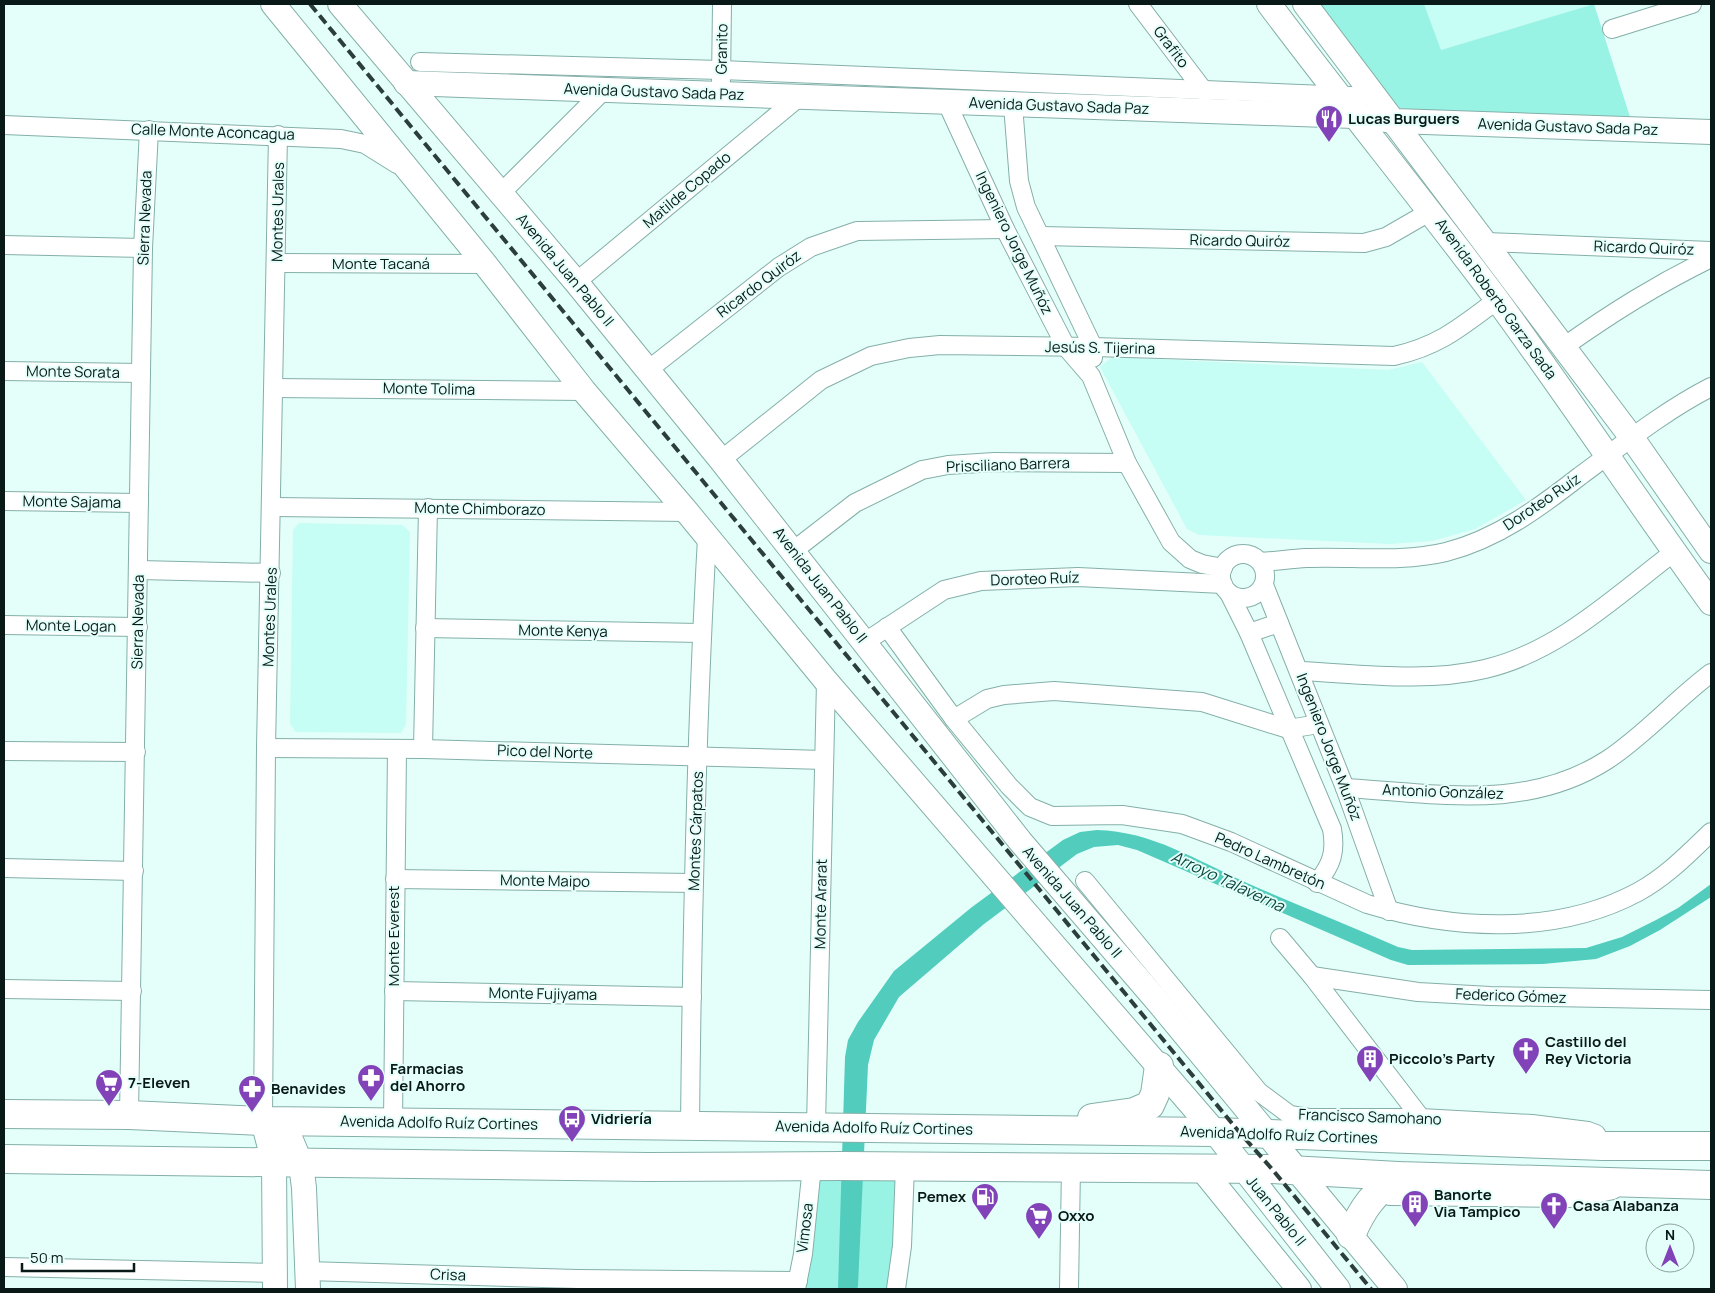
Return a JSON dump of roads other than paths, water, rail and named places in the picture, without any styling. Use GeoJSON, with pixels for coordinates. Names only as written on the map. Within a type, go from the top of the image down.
{"type":"FeatureCollection","features":[{"type":"Feature","properties":{"kind":"main road"},"geometry":{"type":"LineString","coordinates":[[273,4],[485,264],[584,391],[687,512],[826,681],[1215,1132]]}},
{"type":"Feature","properties":{"kind":"main road","name":"Avenida Juan Pablo II"},"geometry":{"type":"LineString","coordinates":[[340,4],[576,282],[721,460],[1020,841],[1269,1134],[1297,1170]]}},
{"type":"Feature","properties":{"kind":"main road","name":"Avenida Roberto Garza Sada"},"geometry":{"type":"LineString","coordinates":[[1269,4],[1338,97],[1430,211],[1497,300],[1609,455],[1674,552],[1711,603]]}},
{"type":"Feature","properties":{"kind":"main road","name":"Avenida Roberto Garza Sada"},"geometry":{"type":"LineString","coordinates":[[1305,4],[1486,242],[1562,348],[1707,537]]}},
{"type":"Feature","properties":{"kind":"main road","name":"Avenida Gustavo Sada Paz"},"geometry":{"type":"LineString","coordinates":[[406,83],[1354,116],[1395,121],[1711,132]]}},
{"type":"Feature","properties":{"kind":"main road"},"geometry":{"type":"LineString","coordinates":[[995,1131],[1134,1112],[1150,1105],[1156,1094],[1159,1066]]}},
{"type":"Feature","properties":{"kind":"main road","name":"Avenida Adolfo Ruíz Cortines"},"geometry":{"type":"LineString","coordinates":[[4,1114],[270,1114],[393,1122],[816,1126],[995,1131],[1215,1132],[1603,1146],[1711,1146]]}},
{"type":"Feature","properties":{"kind":"main road"},"geometry":{"type":"LineString","coordinates":[[270,1114],[287,1164],[304,1188],[307,1280]]}},
{"type":"Feature","properties":{"kind":"main road","name":"Juan Pablo II"},"geometry":{"type":"LineString","coordinates":[[1215,1132],[1242,1170],[1338,1289]]}},
{"type":"Feature","properties":{"kind":"main road"},"geometry":{"type":"LineString","coordinates":[[4,1159],[648,1167],[1202,1168],[1297,1170],[1388,1183],[1645,1183],[1711,1185]]}},
{"type":"Feature","properties":{"kind":"main road"},"geometry":{"type":"LineString","coordinates":[[275,1281],[287,1164]]}},
{"type":"Feature","properties":{"kind":"main road"},"geometry":{"type":"LineString","coordinates":[[1202,1168],[1299,1289]]}},
{"type":"Feature","properties":{"kind":"main road"},"geometry":{"type":"LineString","coordinates":[[1297,1170],[1395,1289]]}},
{"type":"Feature","properties":{"kind":"main road"},"geometry":{"type":"LineString","coordinates":[[1350,1235],[1367,1203],[1388,1183]]}},
{"type":"Feature","properties":{"kind":"street","name":"Granito"},"geometry":{"type":"LineString","coordinates":[[721,94],[722,4]]}},
{"type":"Feature","properties":{"kind":"street","name":"Grafito"},"geometry":{"type":"LineString","coordinates":[[1138,4],[1204,91]]}},
{"type":"Feature","properties":{"kind":"street"},"geometry":{"type":"LineString","coordinates":[[1612,29],[1692,4]]}},
{"type":"Feature","properties":{"kind":"street","name":"Avenida Gustavo Sada Paz"},"geometry":{"type":"LineString","coordinates":[[420,62],[721,70],[1338,97],[1375,97]]}},
{"type":"Feature","properties":{"kind":"street"},"geometry":{"type":"LineString","coordinates":[[501,193],[604,90]]}},
{"type":"Feature","properties":{"kind":"street","name":"Matilde Copado"},"geometry":{"type":"LineString","coordinates":[[576,282],[798,98]]}},
{"type":"Feature","properties":{"kind":"street","name":"Ingeniero Jorge Muñóz"},"geometry":{"type":"LineString","coordinates":[[947,103],[1005,229],[1066,347],[1091,376],[1127,463],[1171,542],[1190,560],[1202,564],[1225,582],[1249,633],[1332,828],[1333,858],[1330,867],[1318,883]]}},
{"type":"Feature","properties":{"kind":"street","name":"Ingeniero Jorge Muñóz"},"geometry":{"type":"LineString","coordinates":[[1012,105],[1019,181],[1026,207],[1093,347],[1091,376]]}},
{"type":"Feature","properties":{"kind":"street","name":"Calle Monte Aconcagua"},"geometry":{"type":"LineString","coordinates":[[4,125],[316,136],[355,141],[382,153],[412,174]]}},
{"type":"Feature","properties":{"kind":"street","name":"Sierra Nevada"},"geometry":{"type":"LineString","coordinates":[[129,1115],[141,373],[149,130]]}},
{"type":"Feature","properties":{"kind":"street","name":"Montes Urales"},"geometry":{"type":"LineString","coordinates":[[270,1114],[266,748],[273,507],[278,135]]}},
{"type":"Feature","properties":{"kind":"street","name":"Ricardo Quiróz"},"geometry":{"type":"LineString","coordinates":[[1041,236],[1364,243],[1386,237],[1430,211]]}},
{"type":"Feature","properties":{"kind":"street","name":"Ricardo Quiróz"},"geometry":{"type":"LineString","coordinates":[[648,370],[779,267],[811,247],[857,231],[1005,229]]}},
{"type":"Feature","properties":{"kind":"street","name":"Ricardo Quiróz"},"geometry":{"type":"LineString","coordinates":[[1486,242],[1711,251]]}},
{"type":"Feature","properties":{"kind":"street"},"geometry":{"type":"LineString","coordinates":[[4,245],[144,248]]}},
{"type":"Feature","properties":{"kind":"street","name":"Ricardo Quiróz"},"geometry":{"type":"LineString","coordinates":[[1562,348],[1624,304],[1711,258]]}},
{"type":"Feature","properties":{"kind":"street","name":"Monte Tacaná"},"geometry":{"type":"LineString","coordinates":[[277,263],[485,264]]}},
{"type":"Feature","properties":{"kind":"street","name":"Jesús S. Tijerina"},"geometry":{"type":"LineString","coordinates":[[721,460],[821,380],[871,356],[908,348],[940,345],[1093,347],[1394,356],[1425,348],[1454,333],[1497,300]]}},
{"type":"Feature","properties":{"kind":"street","name":"Monte Sorata"},"geometry":{"type":"LineString","coordinates":[[4,371],[141,373]]}},
{"type":"Feature","properties":{"kind":"street","name":"Doroteo Ruíz"},"geometry":{"type":"LineString","coordinates":[[1261,562],[1306,558],[1394,558],[1446,552],[1477,542],[1532,513],[1632,438],[1693,396],[1711,387]]}},
{"type":"Feature","properties":{"kind":"street","name":"Monte Tolima"},"geometry":{"type":"LineString","coordinates":[[274,388],[584,391]]}},
{"type":"Feature","properties":{"kind":"street","name":"Prisciliano Barrera"},"geometry":{"type":"LineString","coordinates":[[792,551],[855,503],[922,470],[948,465],[994,462],[1127,463]]}},
{"type":"Feature","properties":{"kind":"street","name":"Monte Sajama"},"geometry":{"type":"LineString","coordinates":[[4,501],[139,503]]}},
{"type":"Feature","properties":{"kind":"street","name":"Monte Chimborazo"},"geometry":{"type":"LineString","coordinates":[[273,507],[687,512]]}},
{"type":"Feature","properties":{"kind":"street"},"geometry":{"type":"LineString","coordinates":[[423,749],[428,508]]}},
{"type":"Feature","properties":{"kind":"street","name":"Montes Cárpatos"},"geometry":{"type":"LineString","coordinates":[[690,1125],[694,883],[707,538]]}},
{"type":"Feature","properties":{"kind":"street"},"geometry":{"type":"LineString","coordinates":[[1300,671],[1418,676],[1458,674],[1485,669],[1514,660],[1544,646],[1574,628],[1674,552]]}},
{"type":"Feature","properties":{"kind":"street"},"geometry":{"type":"LineString","coordinates":[[1236,555],[1254,556],[1261,562],[1265,570],[1264,586],[1259,592],[1244,598],[1225,582],[1228,560],[1236,555]]}},
{"type":"Feature","properties":{"kind":"street"},"geometry":{"type":"LineString","coordinates":[[139,570],[271,573]]}},
{"type":"Feature","properties":{"kind":"street","name":"Doroteo Ruíz"},"geometry":{"type":"LineString","coordinates":[[865,642],[944,590],[981,582],[1078,577],[1225,582]]}},
{"type":"Feature","properties":{"kind":"street","name":"Ingeniero Jorge Muñóz"},"geometry":{"type":"LineString","coordinates":[[1264,586],[1278,624],[1300,671],[1389,910]]}},
{"type":"Feature","properties":{"kind":"street"},"geometry":{"type":"LineString","coordinates":[[1249,633],[1278,624]]}},
{"type":"Feature","properties":{"kind":"street","name":"Monte Logan"},"geometry":{"type":"LineString","coordinates":[[4,625],[138,627]]}},
{"type":"Feature","properties":{"kind":"street","name":"Pedro Lambretón"},"geometry":{"type":"LineString","coordinates":[[887,627],[954,718],[1009,786],[1030,807],[1041,812],[1067,817],[1122,815],[1166,820],[1231,842],[1318,883],[1367,904],[1389,910],[1435,919],[1479,923],[1529,923],[1576,917],[1610,906],[1639,892],[1671,870],[1711,832]]}},
{"type":"Feature","properties":{"kind":"street","name":"Monte Kenya"},"geometry":{"type":"LineString","coordinates":[[425,628],[702,633]]}},
{"type":"Feature","properties":{"kind":"street","name":"Antonio González"},"geometry":{"type":"LineString","coordinates":[[1345,788],[1489,796],[1518,794],[1548,788],[1577,778],[1607,760],[1631,743],[1668,708],[1711,673]]}},
{"type":"Feature","properties":{"kind":"street","name":"Monte Ararat"},"geometry":{"type":"LineString","coordinates":[[816,1126],[826,681]]}},
{"type":"Feature","properties":{"kind":"street"},"geometry":{"type":"LineString","coordinates":[[954,718],[987,699],[1004,695],[1054,692],[1202,702],[1288,728],[1319,724]]}},
{"type":"Feature","properties":{"kind":"street","name":"Pico del Norte"},"geometry":{"type":"LineString","coordinates":[[266,748],[423,749],[824,760]]}},
{"type":"Feature","properties":{"kind":"street","name":"Monte Everest"},"geometry":{"type":"LineString","coordinates":[[393,1122],[397,749]]}},
{"type":"Feature","properties":{"kind":"street"},"geometry":{"type":"LineString","coordinates":[[4,751],[136,752]]}},
{"type":"Feature","properties":{"kind":"street"},"geometry":{"type":"LineString","coordinates":[[4,868],[134,871]]}},
{"type":"Feature","properties":{"kind":"street","name":"Monte Maipo"},"geometry":{"type":"LineString","coordinates":[[395,879],[694,883]]}},
{"type":"Feature","properties":{"kind":"street","name":"Francisco Samohano"},"geometry":{"type":"LineString","coordinates":[[1085,881],[1260,1092],[1290,1115],[1309,1118],[1421,1118],[1567,1127],[1596,1134],[1603,1146]]}},
{"type":"Feature","properties":{"kind":"street"},"geometry":{"type":"LineString","coordinates":[[1280,938],[1312,976],[1421,1118]]}},
{"type":"Feature","properties":{"kind":"street","name":"Federico Gómez"},"geometry":{"type":"LineString","coordinates":[[1312,976],[1418,992],[1490,996],[1711,1000]]}},
{"type":"Feature","properties":{"kind":"street"},"geometry":{"type":"LineString","coordinates":[[4,989],[132,991]]}},
{"type":"Feature","properties":{"kind":"street","name":"Monte Fujiyama"},"geometry":{"type":"LineString","coordinates":[[394,991],[692,997]]}},
{"type":"Feature","properties":{"kind":"street","name":"Vimosa"},"geometry":{"type":"LineString","coordinates":[[797,1285],[812,1166]]}},
{"type":"Feature","properties":{"kind":"street"},"geometry":{"type":"LineString","coordinates":[[896,1289],[902,1246],[905,1166]]}},
{"type":"Feature","properties":{"kind":"street"},"geometry":{"type":"LineString","coordinates":[[1069,1289],[1070,1167]]}},
{"type":"Feature","properties":{"kind":"street"},"geometry":{"type":"LineString","coordinates":[[4,1267],[275,1281]]}},
{"type":"Feature","properties":{"kind":"street","name":"Crisa"},"geometry":{"type":"LineString","coordinates":[[307,1280],[578,1279],[797,1285]]}},
{"type":"Feature","properties":{"kind":"water","name":"Arroyo Talaverna"},"geometry":{"type":"Polygon","coordinates":[[[1097,830],[1117,832],[1155,841],[1247,883],[1398,947],[1412,950],[1586,948],[1622,937],[1656,920],[1678,908],[1711,884],[1711,897],[1660,930],[1630,946],[1596,959],[1543,964],[1408,965],[1391,960],[1137,850],[1118,845],[1094,847],[1077,854],[984,924],[899,997],[874,1040],[868,1065],[858,1286],[857,1289],[838,1289],[845,1057],[848,1040],[858,1022],[894,971],[972,907],[1063,840],[1080,832],[1097,830]]]}},
{"type":"Feature","properties":{"kind":"railway"},"geometry":{"type":"LineString","coordinates":[[310,4],[1240,1133],[1371,1289]]}},
{"type":"Feature","properties":{"kind":"place","name":"Lucas Burguers"},"geometry":{"type":"Point","coordinates":[1329,143]}},
{"type":"Feature","properties":{"kind":"place","name":"Castillo del Rey Victoria"},"geometry":{"type":"Point","coordinates":[1526,1075]}},
{"type":"Feature","properties":{"kind":"place","name":"Piccolo's Party"},"geometry":{"type":"Point","coordinates":[1370,1083]}},
{"type":"Feature","properties":{"kind":"place","name":"Farmacias del Ahorro"},"geometry":{"type":"Point","coordinates":[371,1102]}},
{"type":"Feature","properties":{"kind":"place","name":"7-Eleven"},"geometry":{"type":"Point","coordinates":[109,1107]}},
{"type":"Feature","properties":{"kind":"place","name":"Benavides"},"geometry":{"type":"Point","coordinates":[252,1113]}},
{"type":"Feature","properties":{"kind":"place","name":"Vidriería"},"geometry":{"type":"Point","coordinates":[572,1143]}},
{"type":"Feature","properties":{"kind":"place","name":"Pemex"},"geometry":{"type":"Point","coordinates":[985,1221]}},
{"type":"Feature","properties":{"kind":"place","name":"Banorte Via Tampico"},"geometry":{"type":"Point","coordinates":[1415,1228]}},
{"type":"Feature","properties":{"kind":"place","name":"Casa Alabanza"},"geometry":{"type":"Point","coordinates":[1554,1230]}},
{"type":"Feature","properties":{"kind":"place","name":"Oxxo"},"geometry":{"type":"Point","coordinates":[1039,1240]}}]}
